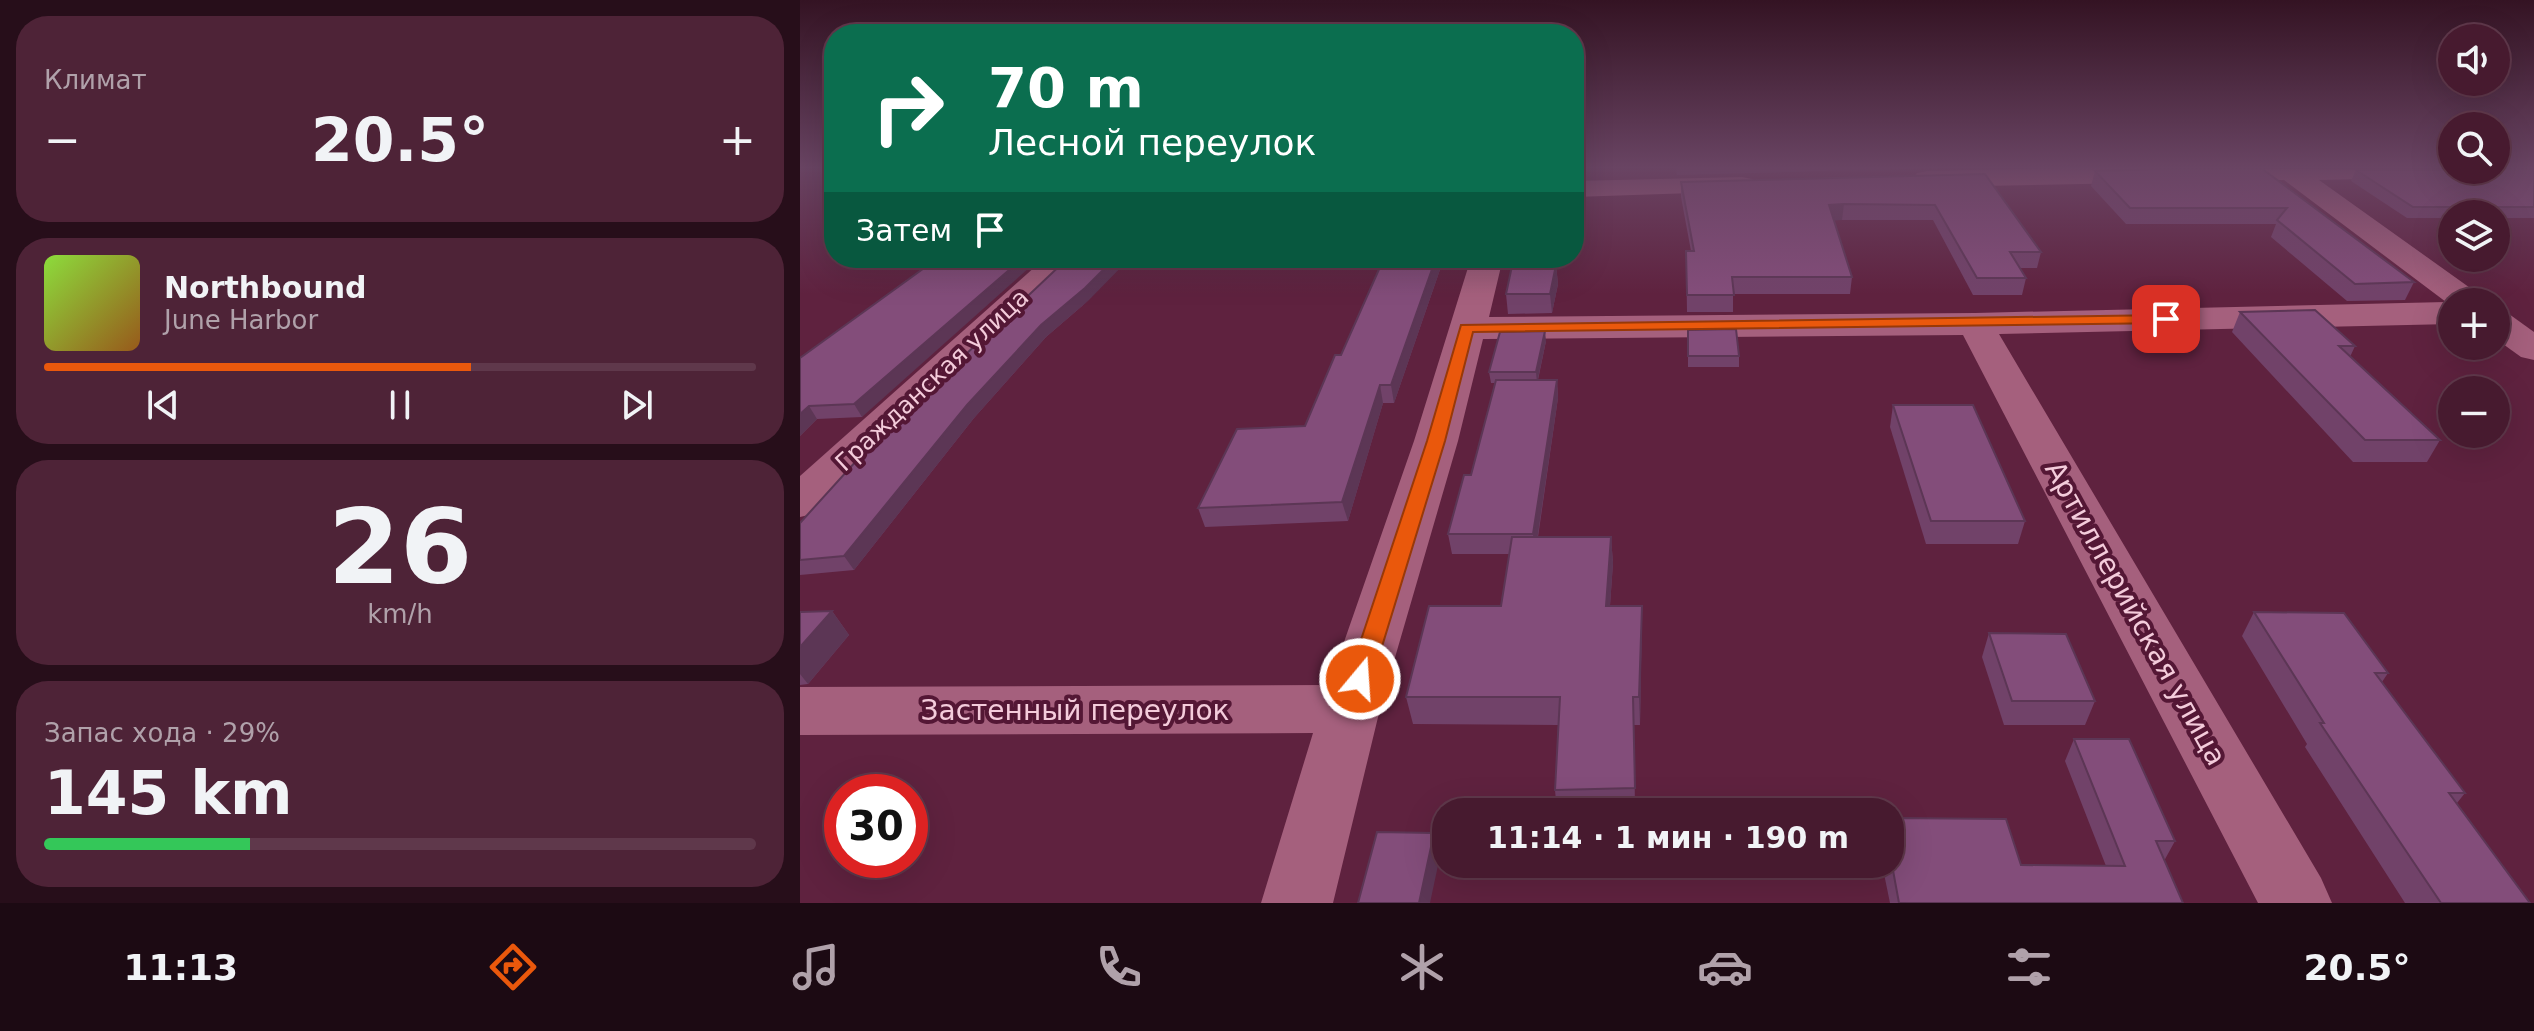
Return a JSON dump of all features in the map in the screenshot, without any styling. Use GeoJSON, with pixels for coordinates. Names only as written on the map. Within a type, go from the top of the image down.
{"type":"FeatureCollection","features":[{"type":"Feature","properties":{"kind":"street"},"geometry":{"type":"LineString","coordinates":[[2342,210],[2449,288]]}},
{"type":"Feature","properties":{"kind":"street","name":"Гражданская улица"},"geometry":{"type":"LineString","coordinates":[[800,502],[1053,268]]}},
{"type":"Feature","properties":{"kind":"street"},"geometry":{"type":"LineString","coordinates":[[1297,903],[1350,709],[1436,441],[1484,268]]}},
{"type":"Feature","properties":{"kind":"street"},"geometry":{"type":"LineString","coordinates":[[2510,312],[2534,311]]}},
{"type":"Feature","properties":{"kind":"street"},"geometry":{"type":"LineString","coordinates":[[1466,328],[1975,324],[2438,313]]}},
{"type":"Feature","properties":{"kind":"street","name":"Артиллерийская улица"},"geometry":{"type":"LineString","coordinates":[[1975,324],[2296,903]]}},
{"type":"Feature","properties":{"kind":"street"},"geometry":{"type":"LineString","coordinates":[[2510,332],[2534,349]]}},
{"type":"Feature","properties":{"kind":"street","name":"Застенный переулок"},"geometry":{"type":"LineString","coordinates":[[800,711],[1350,709]]}},
{"type":"Feature","properties":{"kind":"building"},"geometry":{"type":"Polygon","coordinates":[[[1686,210],[1831,210],[1852,277],[1732,277],[1734,295],[1687,295],[1686,251],[1694,251],[1686,210]]]}},
{"type":"Feature","properties":{"kind":"building"},"geometry":{"type":"Polygon","coordinates":[[[1938,210],[2011,210],[2041,252],[2010,252],[2026,278],[1977,278],[1938,210]]]}},
{"type":"Feature","properties":{"kind":"building"},"geometry":{"type":"Polygon","coordinates":[[[2285,210],[2318,210],[2414,282],[2355,284],[2277,220],[2285,210]]]}},
{"type":"Feature","properties":{"kind":"building"},"geometry":{"type":"Polygon","coordinates":[[[924,268],[1011,268],[854,404],[809,406],[800,414],[800,358],[924,268]]]}},
{"type":"Feature","properties":{"kind":"building"},"geometry":{"type":"Polygon","coordinates":[[[1057,268],[1105,268],[1041,325],[967,405],[844,556],[800,560],[800,523],[877,438],[1057,268]]]}},
{"type":"Feature","properties":{"kind":"building"},"geometry":{"type":"Polygon","coordinates":[[[1380,268],[1432,268],[1391,385],[1380,385],[1342,502],[1198,508],[1237,429],[1305,426],[1335,355],[1341,355],[1380,268]]]}},
{"type":"Feature","properties":{"kind":"building"},"geometry":{"type":"Polygon","coordinates":[[[1512,268],[1555,268],[1550,294],[1506,294],[1512,268]]]}},
{"type":"Feature","properties":{"kind":"building"},"geometry":{"type":"Polygon","coordinates":[[[2315,310],[2355,346],[2339,346],[2438,440],[2365,440],[2240,312],[2315,310]]]}},
{"type":"Feature","properties":{"kind":"building"},"geometry":{"type":"Polygon","coordinates":[[[1736,329],[1739,356],[1688,356],[1688,330],[1736,329]]]}},
{"type":"Feature","properties":{"kind":"building"},"geometry":{"type":"Polygon","coordinates":[[[1545,331],[1536,372],[1489,372],[1500,332],[1545,331]]]}},
{"type":"Feature","properties":{"kind":"building"},"geometry":{"type":"Polygon","coordinates":[[[1496,380],[1557,380],[1533,534],[1448,534],[1464,475],[1471,475],[1496,380]]]}},
{"type":"Feature","properties":{"kind":"building"},"geometry":{"type":"Polygon","coordinates":[[[1893,405],[1973,405],[2025,521],[1931,521],[1893,405]]]}},
{"type":"Feature","properties":{"kind":"building"},"geometry":{"type":"Polygon","coordinates":[[[1512,537],[1611,537],[1606,606],[1642,606],[1639,697],[1633,697],[1635,788],[1555,790],[1560,697],[1406,697],[1429,606],[1501,606],[1512,537]]]}},
{"type":"Feature","properties":{"kind":"building"},"geometry":{"type":"Polygon","coordinates":[[[832,611],[800,647],[800,612],[832,611]]]}},
{"type":"Feature","properties":{"kind":"building"},"geometry":{"type":"Polygon","coordinates":[[[2254,612],[2344,613],[2388,673],[2375,673],[2465,793],[2449,793],[2530,903],[2441,903],[2320,723],[2324,723],[2254,612]]]}},
{"type":"Feature","properties":{"kind":"building"},"geometry":{"type":"Polygon","coordinates":[[[1989,633],[2066,634],[2095,701],[2012,701],[1989,633]]]}},
{"type":"Feature","properties":{"kind":"building"},"geometry":{"type":"Polygon","coordinates":[[[2074,739],[2129,739],[2175,841],[2156,841],[2183,903],[1899,903],[1894,878],[1904,878],[1904,818],[2006,819],[2021,865],[2125,866],[2074,739]]]}},
{"type":"Feature","properties":{"kind":"building"},"geometry":{"type":"Polygon","coordinates":[[[1377,832],[1432,833],[1419,903],[1358,903],[1377,832]]]}},
{"type":"Feature","properties":{"kind":"route"},"geometry":{"type":"LineString","coordinates":[[1360,679],[1436,441],[1466,328],[1975,324],[2166,319]]}}]}
